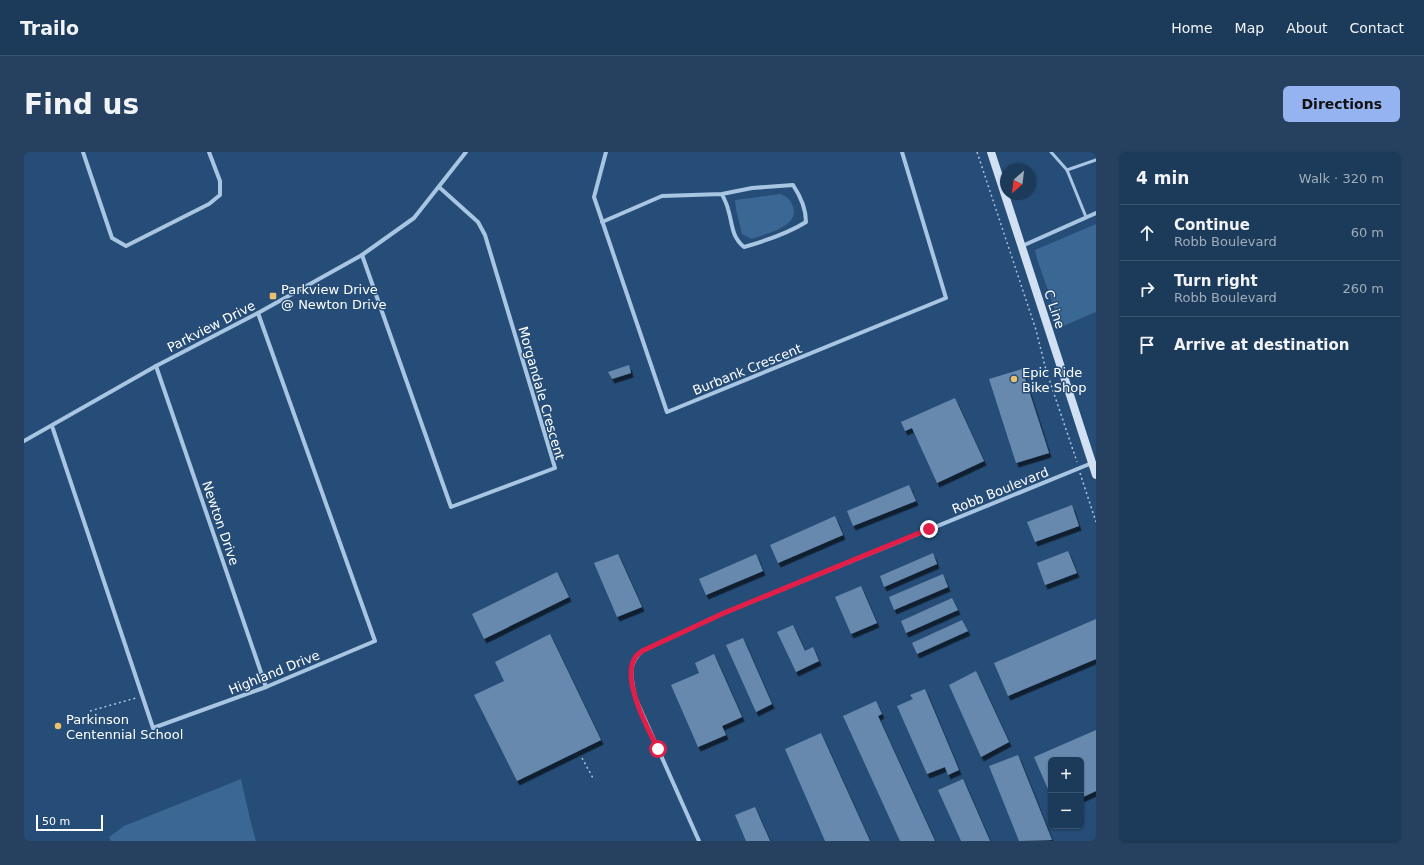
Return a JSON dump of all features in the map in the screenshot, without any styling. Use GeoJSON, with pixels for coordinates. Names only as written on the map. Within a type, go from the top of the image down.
{"type":"FeatureCollection","features":[{"type":"Feature","properties":{"kind":"street"},"geometry":{"type":"LineString","coordinates":[[83,152],[112,238],[126,246],[209,204],[220,195],[220,182],[209,152]]}},
{"type":"Feature","properties":{"kind":"street","name":"Parkview Drive"},"geometry":{"type":"LineString","coordinates":[[24,441],[156,366],[258,313],[362,255],[414,218],[466,152]]}},
{"type":"Feature","properties":{"kind":"street","name":"Burbank Crescent"},"geometry":{"type":"LineString","coordinates":[[606,152],[594,197],[667,412],[946,298],[902,152]]}},
{"type":"Feature","properties":{"kind":"street","name":"C Line"},"geometry":{"type":"LineString","coordinates":[[991,152],[1096,474]]}},
{"type":"Feature","properties":{"kind":"street"},"geometry":{"type":"LineString","coordinates":[[602,222],[662,196],[722,194],[759,187],[793,185],[801,197],[806,213],[806,222],[775,237],[744,247],[738,242],[731,227],[728,209],[722,194]]}},
{"type":"Feature","properties":{"kind":"street","name":"Morgandale Crescent"},"geometry":{"type":"LineString","coordinates":[[362,255],[451,507],[555,468],[486,235],[478,222],[439,187]]}},
{"type":"Feature","properties":{"kind":"street"},"geometry":{"type":"LineString","coordinates":[[1022,246],[1096,213]]}},
{"type":"Feature","properties":{"kind":"street","name":"Highland Drive"},"geometry":{"type":"LineString","coordinates":[[52,426],[153,728],[266,687],[375,641],[258,313]]}},
{"type":"Feature","properties":{"kind":"street","name":"Newton Drive"},"geometry":{"type":"LineString","coordinates":[[156,366],[266,687]]}},
{"type":"Feature","properties":{"kind":"street","name":"Robb Boulevard"},"geometry":{"type":"LineString","coordinates":[[698,841],[635,697],[631,675],[635,657],[646,649],[724,613],[1092,463]]}},
{"type":"Feature","properties":{"kind":"lane"},"geometry":{"type":"LineString","coordinates":[[1051,152],[1067,170],[1086,217]]}},
{"type":"Feature","properties":{"kind":"lane"},"geometry":{"type":"LineString","coordinates":[[1067,170],[1096,160]]}},
{"type":"Feature","properties":{"kind":"path"},"geometry":{"type":"LineString","coordinates":[[977,152],[1036,330],[1046,370],[1096,522]]}},
{"type":"Feature","properties":{"kind":"path"},"geometry":{"type":"LineString","coordinates":[[90,711],[142,696]]}},
{"type":"Feature","properties":{"kind":"path"},"geometry":{"type":"LineString","coordinates":[[582,758],[593,778]]}},
{"type":"Feature","properties":{"kind":"shaded area"},"geometry":{"type":"Polygon","coordinates":[[[781,194],[791,202],[793,207],[794,214],[787,225],[773,232],[752,239],[742,234],[735,200],[781,194]]]}},
{"type":"Feature","properties":{"kind":"shaded area"},"geometry":{"type":"Polygon","coordinates":[[[1096,224],[1096,312],[1061,327],[1035,250],[1096,224]]]}},
{"type":"Feature","properties":{"kind":"shaded area"},"geometry":{"type":"Polygon","coordinates":[[[241,779],[256,841],[111,841],[109,837],[124,826],[241,779]]]}},
{"type":"Feature","properties":{"kind":"building"},"geometry":{"type":"Polygon","coordinates":[[[629,365],[631,373],[612,379],[608,372],[629,365]]]}},
{"type":"Feature","properties":{"kind":"building"},"geometry":{"type":"Polygon","coordinates":[[[1022,369],[1049,453],[1016,463],[989,379],[1022,369]]]}},
{"type":"Feature","properties":{"kind":"building"},"geometry":{"type":"Polygon","coordinates":[[[955,398],[984,461],[937,483],[912,428],[905,431],[901,422],[955,398]]]}},
{"type":"Feature","properties":{"kind":"building"},"geometry":{"type":"Polygon","coordinates":[[[909,485],[916,501],[853,526],[847,511],[909,485]]]}},
{"type":"Feature","properties":{"kind":"building"},"geometry":{"type":"Polygon","coordinates":[[[1072,505],[1079,526],[1035,542],[1027,522],[1072,505]]]}},
{"type":"Feature","properties":{"kind":"building"},"geometry":{"type":"Polygon","coordinates":[[[835,516],[843,535],[778,563],[770,545],[835,516]]]}},
{"type":"Feature","properties":{"kind":"building"},"geometry":{"type":"Polygon","coordinates":[[[1068,551],[1077,573],[1045,585],[1037,563],[1068,551]]]}},
{"type":"Feature","properties":{"kind":"building"},"geometry":{"type":"Polygon","coordinates":[[[933,553],[937,564],[884,587],[880,576],[933,553]]]}},
{"type":"Feature","properties":{"kind":"building"},"geometry":{"type":"Polygon","coordinates":[[[618,554],[642,607],[617,617],[594,563],[618,554]]]}},
{"type":"Feature","properties":{"kind":"building"},"geometry":{"type":"Polygon","coordinates":[[[756,554],[763,571],[706,595],[699,579],[756,554]]]}},
{"type":"Feature","properties":{"kind":"building"},"geometry":{"type":"Polygon","coordinates":[[[557,572],[569,597],[484,639],[472,614],[557,572]]]}},
{"type":"Feature","properties":{"kind":"building"},"geometry":{"type":"Polygon","coordinates":[[[943,574],[948,587],[894,610],[889,597],[943,574]]]}},
{"type":"Feature","properties":{"kind":"building"},"geometry":{"type":"Polygon","coordinates":[[[861,586],[877,623],[851,634],[835,597],[861,586]]]}},
{"type":"Feature","properties":{"kind":"building"},"geometry":{"type":"Polygon","coordinates":[[[952,598],[958,610],[906,633],[901,621],[952,598]]]}},
{"type":"Feature","properties":{"kind":"building"},"geometry":{"type":"Polygon","coordinates":[[[1096,619],[1096,659],[1008,696],[994,663],[1096,619]]]}},
{"type":"Feature","properties":{"kind":"building"},"geometry":{"type":"Polygon","coordinates":[[[962,620],[968,631],[917,654],[912,643],[962,620]]]}},
{"type":"Feature","properties":{"kind":"building"},"geometry":{"type":"Polygon","coordinates":[[[793,625],[805,651],[813,647],[819,661],[796,672],[777,632],[793,625]]]}},
{"type":"Feature","properties":{"kind":"building"},"geometry":{"type":"Polygon","coordinates":[[[550,634],[601,740],[517,781],[474,695],[504,681],[495,662],[550,634]]]}},
{"type":"Feature","properties":{"kind":"building"},"geometry":{"type":"Polygon","coordinates":[[[743,638],[772,704],[756,712],[726,645],[743,638]]]}},
{"type":"Feature","properties":{"kind":"building"},"geometry":{"type":"Polygon","coordinates":[[[714,654],[742,717],[722,726],[726,735],[698,747],[671,685],[699,673],[695,663],[714,654]]]}},
{"type":"Feature","properties":{"kind":"building"},"geometry":{"type":"Polygon","coordinates":[[[976,671],[1009,742],[981,757],[949,685],[976,671]]]}},
{"type":"Feature","properties":{"kind":"building"},"geometry":{"type":"Polygon","coordinates":[[[925,689],[959,770],[948,775],[945,767],[927,774],[897,706],[913,699],[910,695],[925,689]]]}},
{"type":"Feature","properties":{"kind":"building"},"geometry":{"type":"Polygon","coordinates":[[[876,701],[882,714],[878,716],[935,841],[900,841],[843,716],[876,701]]]}},
{"type":"Feature","properties":{"kind":"building"},"geometry":{"type":"Polygon","coordinates":[[[1096,730],[1096,791],[1084,797],[1084,757],[1048,757],[1048,789],[1034,757],[1096,730]]]}},
{"type":"Feature","properties":{"kind":"building"},"geometry":{"type":"Polygon","coordinates":[[[821,733],[870,841],[825,841],[785,749],[821,733]]]}},
{"type":"Feature","properties":{"kind":"building"},"geometry":{"type":"Polygon","coordinates":[[[1018,755],[1052,840],[1019,841],[989,766],[1018,755]]]}},
{"type":"Feature","properties":{"kind":"building"},"geometry":{"type":"Polygon","coordinates":[[[963,779],[990,841],[961,841],[938,790],[963,779]]]}},
{"type":"Feature","properties":{"kind":"building"},"geometry":{"type":"Polygon","coordinates":[[[755,807],[770,841],[746,841],[735,815],[755,807]]]}},
{"type":"Feature","properties":{"kind":"place","name":"Parkview Drive @ Newton Drive"},"geometry":{"type":"Point","coordinates":[273,296]}},
{"type":"Feature","properties":{"kind":"place","name":"Epic Ride Bike Shop"},"geometry":{"type":"Point","coordinates":[1014,379]}},
{"type":"Feature","properties":{"kind":"place","name":"Parkinson Centennial School"},"geometry":{"type":"Point","coordinates":[58,726]}},
{"type":"Feature","properties":{"kind":"route"},"geometry":{"type":"LineString","coordinates":[[658,749],[635,697],[631,675],[635,657],[642,651],[724,613],[929,529]]}}]}
